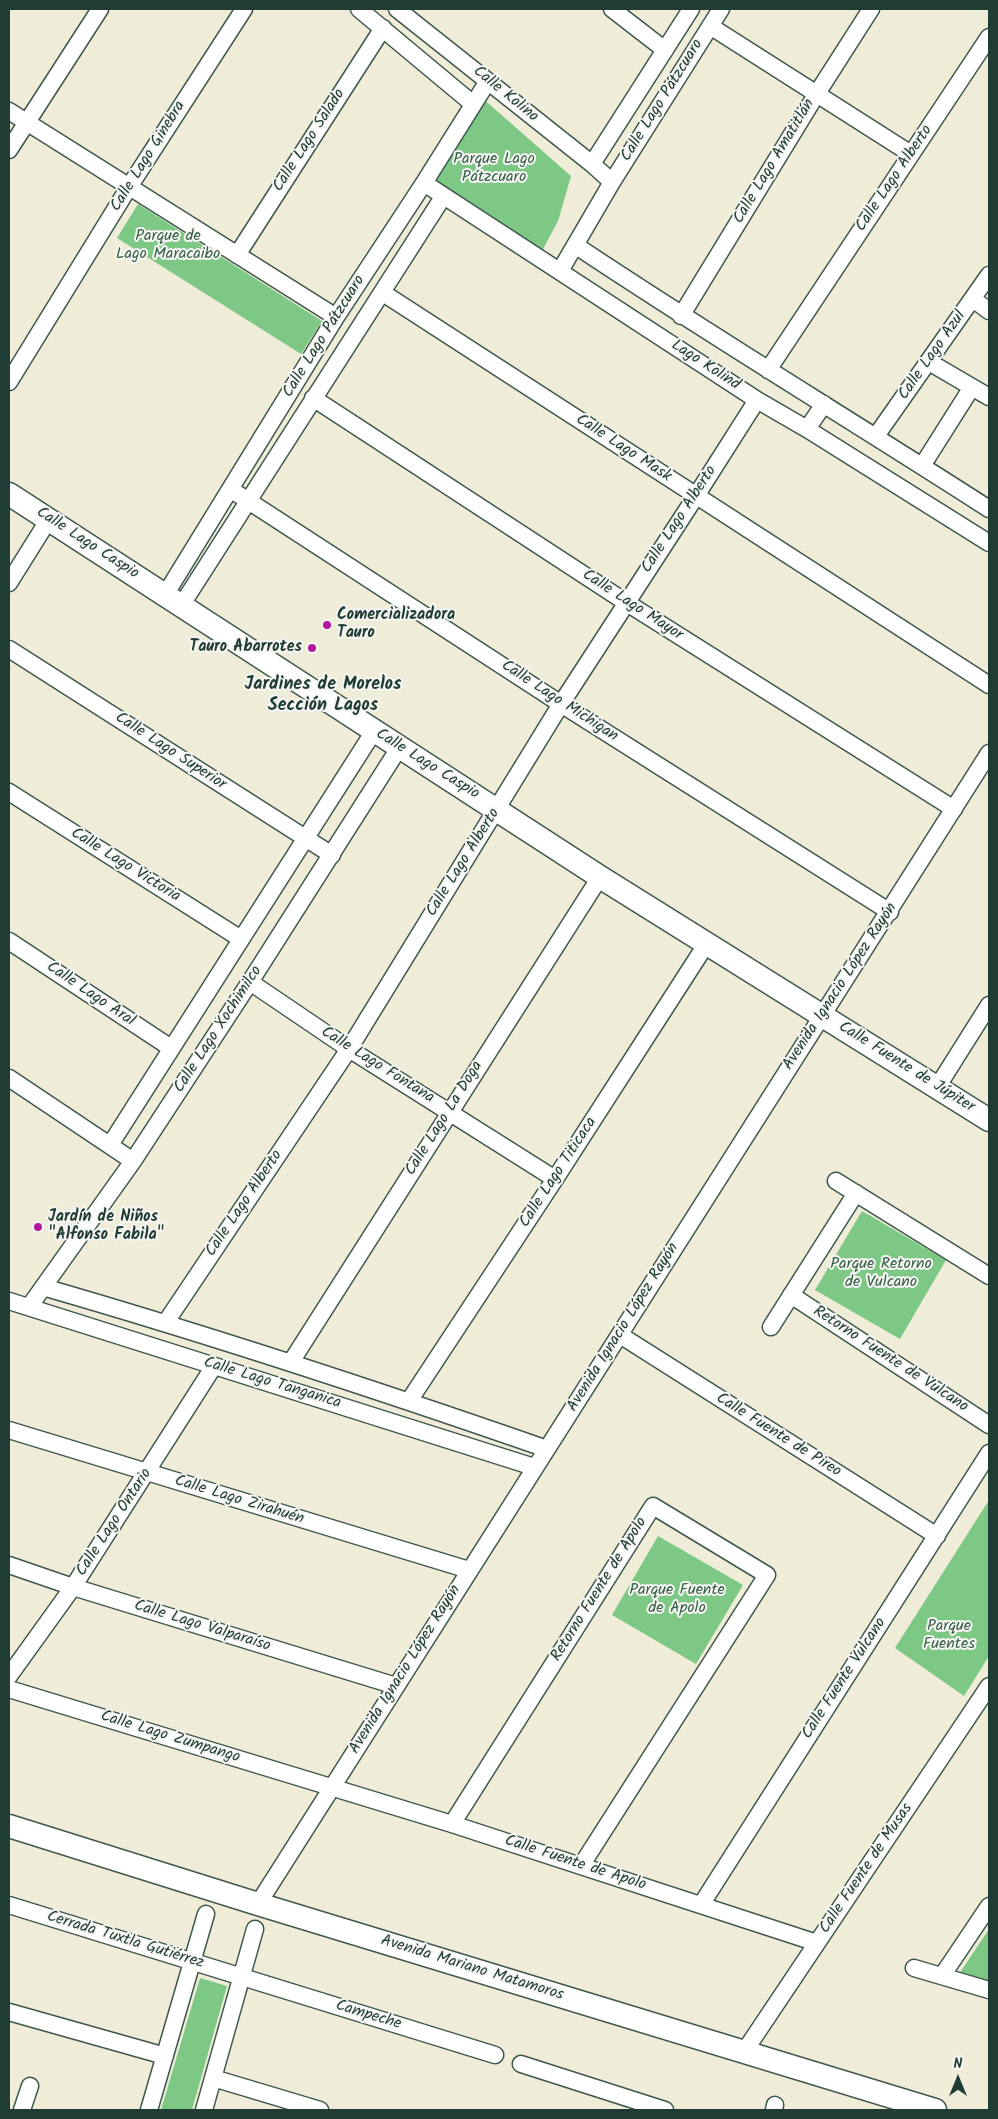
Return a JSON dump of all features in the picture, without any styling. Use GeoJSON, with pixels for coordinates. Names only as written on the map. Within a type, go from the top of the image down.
{"type":"FeatureCollection","features":[{"type":"Feature","properties":{"kind":"street"},"geometry":{"type":"LineString","coordinates":[[9,150],[100,9]]}},
{"type":"Feature","properties":{"kind":"street","name":"Calle Lago Ginebra"},"geometry":{"type":"LineString","coordinates":[[9,382],[129,187],[244,9]]}},
{"type":"Feature","properties":{"kind":"street","name":"Calle Kolino"},"geometry":{"type":"LineString","coordinates":[[359,9],[473,104]]}},
{"type":"Feature","properties":{"kind":"street","name":"Calle Kolino"},"geometry":{"type":"LineString","coordinates":[[397,9],[612,182]]}},
{"type":"Feature","properties":{"kind":"street"},"geometry":{"type":"LineString","coordinates":[[612,9],[665,50]]}},
{"type":"Feature","properties":{"kind":"street","name":"Calle Lago Pátzcuaro"},"geometry":{"type":"LineString","coordinates":[[592,164],[691,9]]}},
{"type":"Feature","properties":{"kind":"street","name":"Calle Lago Pátzcuaro"},"geometry":{"type":"LineString","coordinates":[[560,271],[612,182],[720,9]]}},
{"type":"Feature","properties":{"kind":"street","name":"Calle Lago Amatitlán"},"geometry":{"type":"LineString","coordinates":[[681,316],[816,94],[871,9]]}},
{"type":"Feature","properties":{"kind":"street"},"geometry":{"type":"LineString","coordinates":[[710,26],[911,154]]}},
{"type":"Feature","properties":{"kind":"street","name":"Calle Lago Salado"},"geometry":{"type":"LineString","coordinates":[[237,255],[383,28]]}},
{"type":"Feature","properties":{"kind":"street","name":"Calle Lago Alberto"},"geometry":{"type":"LineString","coordinates":[[768,370],[989,37]]}},
{"type":"Feature","properties":{"kind":"street","name":"Calle Lago Pátzcuaro"},"geometry":{"type":"LineString","coordinates":[[173,600],[230,489],[336,317],[488,81]]}},
{"type":"Feature","properties":{"kind":"street"},"geometry":{"type":"LineString","coordinates":[[9,111],[336,317]]}},
{"type":"Feature","properties":{"kind":"street","name":"Lago Kolind"},"geometry":{"type":"LineString","coordinates":[[424,183],[757,400],[807,429],[989,543]]}},
{"type":"Feature","properties":{"kind":"street","name":"Calle Lago Pátzcuaro"},"geometry":{"type":"LineString","coordinates":[[173,600],[248,501],[443,197]]}},
{"type":"Feature","properties":{"kind":"street","name":"Lago Kolind"},"geometry":{"type":"LineString","coordinates":[[575,245],[681,316],[876,436],[989,509]]}},
{"type":"Feature","properties":{"kind":"street","name":"Calle Lago Azul"},"geometry":{"type":"LineString","coordinates":[[876,436],[989,275]]}},
{"type":"Feature","properties":{"kind":"street","name":"Calle Lago Mask"},"geometry":{"type":"LineString","coordinates":[[383,293],[989,685]]}},
{"type":"Feature","properties":{"kind":"street"},"geometry":{"type":"LineString","coordinates":[[972,299],[989,311]]}},
{"type":"Feature","properties":{"kind":"street"},"geometry":{"type":"LineString","coordinates":[[929,362],[989,397]]}},
{"type":"Feature","properties":{"kind":"street"},"geometry":{"type":"LineString","coordinates":[[922,466],[972,387]]}},
{"type":"Feature","properties":{"kind":"street","name":"Calle Lago Mayor"},"geometry":{"type":"LineString","coordinates":[[313,398],[627,603],[954,809]]}},
{"type":"Feature","properties":{"kind":"street","name":"Calle Lago Alberto"},"geometry":{"type":"LineString","coordinates":[[166,1322],[348,1049],[561,704],[757,400]]}},
{"type":"Feature","properties":{"kind":"street"},"geometry":{"type":"LineString","coordinates":[[807,429],[824,404]]}},
{"type":"Feature","properties":{"kind":"street"},"geometry":{"type":"LineString","coordinates":[[264,435],[283,447]]}},
{"type":"Feature","properties":{"kind":"street","name":"Calle Lago Michigan"},"geometry":{"type":"LineString","coordinates":[[230,489],[561,704],[890,912]]}},
{"type":"Feature","properties":{"kind":"street","name":"Calle Lago Caspio"},"geometry":{"type":"LineString","coordinates":[[9,494],[399,748],[822,1015]]}},
{"type":"Feature","properties":{"kind":"street"},"geometry":{"type":"LineString","coordinates":[[9,583],[49,519]]}},
{"type":"Feature","properties":{"kind":"street","name":"Calle Lago Superior"},"geometry":{"type":"LineString","coordinates":[[9,649],[305,839],[332,854]]}},
{"type":"Feature","properties":{"kind":"street","name":"Calle Lago Xochimilco"},"geometry":{"type":"LineString","coordinates":[[110,1145],[374,731]]}},
{"type":"Feature","properties":{"kind":"street","name":"Calle Lago Xochimilco"},"geometry":{"type":"LineString","coordinates":[[29,1307],[133,1161],[399,748]]}},
{"type":"Feature","properties":{"kind":"street","name":"Avenida Ignacio López Rayón"},"geometry":{"type":"LineString","coordinates":[[258,1904],[534,1467],[620,1335],[822,1015],[890,912],[989,752]]}},
{"type":"Feature","properties":{"kind":"street","name":"Calle Lago Victoria"},"geometry":{"type":"LineString","coordinates":[[9,792],[241,939]]}},
{"type":"Feature","properties":{"kind":"street","name":"Calle Lago La Doga"},"geometry":{"type":"LineString","coordinates":[[291,1362],[600,876]]}},
{"type":"Feature","properties":{"kind":"street","name":"Calle Lago Aral"},"geometry":{"type":"LineString","coordinates":[[9,941],[171,1048]]}},
{"type":"Feature","properties":{"kind":"street","name":"Calle Lago Titicaca"},"geometry":{"type":"LineString","coordinates":[[409,1401],[556,1179],[707,943]]}},
{"type":"Feature","properties":{"kind":"street","name":"Calle Lago Fontana"},"geometry":{"type":"LineString","coordinates":[[250,982],[348,1049],[556,1179]]}},
{"type":"Feature","properties":{"kind":"street"},"geometry":{"type":"LineString","coordinates":[[938,1086],[989,1005]]}},
{"type":"Feature","properties":{"kind":"street","name":"Calle Fuente de Júpiter"},"geometry":{"type":"LineString","coordinates":[[822,1015],[938,1086],[989,1120]]}},
{"type":"Feature","properties":{"kind":"street"},"geometry":{"type":"LineString","coordinates":[[9,1078],[133,1161]]}},
{"type":"Feature","properties":{"kind":"street"},"geometry":{"type":"LineString","coordinates":[[836,1181],[989,1276]]}},
{"type":"Feature","properties":{"kind":"street"},"geometry":{"type":"LineString","coordinates":[[771,1327],[856,1193]]}},
{"type":"Feature","properties":{"kind":"street","name":"Calle Lago Tanganica"},"geometry":{"type":"LineString","coordinates":[[43,1287],[166,1322],[291,1362],[547,1449]]}},
{"type":"Feature","properties":{"kind":"street","name":"Retorno Fuente de Vulcano"},"geometry":{"type":"LineString","coordinates":[[791,1296],[989,1425]]}},
{"type":"Feature","properties":{"kind":"street","name":"Calle Lago Tanganica"},"geometry":{"type":"LineString","coordinates":[[9,1301],[534,1467]]}},
{"type":"Feature","properties":{"kind":"street","name":"Calle Fuente de Pireo"},"geometry":{"type":"LineString","coordinates":[[620,1335],[937,1536]]}},
{"type":"Feature","properties":{"kind":"street","name":"Calle Lago Ontario"},"geometry":{"type":"LineString","coordinates":[[9,1676],[73,1587],[214,1366]]}},
{"type":"Feature","properties":{"kind":"street"},"geometry":{"type":"LineString","coordinates":[[310,1396],[321,1372]]}},
{"type":"Feature","properties":{"kind":"street","name":"Calle Lago Zirahuén"},"geometry":{"type":"LineString","coordinates":[[9,1430],[469,1570]]}},
{"type":"Feature","properties":{"kind":"street","name":"Calle Fuente Vulcano"},"geometry":{"type":"LineString","coordinates":[[701,1905],[989,1454]]}},
{"type":"Feature","properties":{"kind":"street","name":"Retorno Fuente de Apolo"},"geometry":{"type":"LineString","coordinates":[[452,1824],[653,1506],[767,1575],[581,1866]]}},
{"type":"Feature","properties":{"kind":"street","name":"Calle Lago Valparaíso"},"geometry":{"type":"LineString","coordinates":[[9,1565],[73,1587],[396,1686]]}},
{"type":"Feature","properties":{"kind":"street","name":"Calle Fuente de Musas"},"geometry":{"type":"LineString","coordinates":[[744,2052],[989,1686]]}},
{"type":"Feature","properties":{"kind":"street","name":"Calle Lago Zumpango"},"geometry":{"type":"LineString","coordinates":[[9,1689],[332,1787]]}},
{"type":"Feature","properties":{"kind":"street","name":"Calle Fuente de Apolo"},"geometry":{"type":"LineString","coordinates":[[332,1787],[817,1942]]}},
{"type":"Feature","properties":{"kind":"street","name":"Avenida Mariano Matamoros"},"geometry":{"type":"LineString","coordinates":[[9,1826],[258,1904],[935,2110]]}},
{"type":"Feature","properties":{"kind":"street","name":"Cerrada Tuxtla Gutiérrez"},"geometry":{"type":"LineString","coordinates":[[9,1905],[241,1977]]}},
{"type":"Feature","properties":{"kind":"street"},"geometry":{"type":"LineString","coordinates":[[942,1976],[989,1906]]}},
{"type":"Feature","properties":{"kind":"street"},"geometry":{"type":"LineString","coordinates":[[149,2110],[206,1914]]}},
{"type":"Feature","properties":{"kind":"street"},"geometry":{"type":"LineString","coordinates":[[204,2110],[255,1929]]}},
{"type":"Feature","properties":{"kind":"street"},"geometry":{"type":"LineString","coordinates":[[914,1968],[989,1990]]}},
{"type":"Feature","properties":{"kind":"street","name":"Campeche"},"geometry":{"type":"LineString","coordinates":[[241,1977],[495,2055]]}},
{"type":"Feature","properties":{"kind":"street"},"geometry":{"type":"LineString","coordinates":[[9,2012],[165,2056]]}},
{"type":"Feature","properties":{"kind":"street"},"geometry":{"type":"LineString","coordinates":[[521,2064],[665,2110]]}},
{"type":"Feature","properties":{"kind":"street"},"geometry":{"type":"LineString","coordinates":[[213,2078],[320,2110]]}},
{"type":"Feature","properties":{"kind":"street"},"geometry":{"type":"LineString","coordinates":[[22,2110],[30,2086]]}},
{"type":"Feature","properties":{"kind":"green space","name":"Parque Lago Pátzcuaro"},"geometry":{"type":"Polygon","coordinates":[[[481,97],[571,176],[558,221],[542,251],[432,184],[481,97]]]}},
{"type":"Feature","properties":{"kind":"green space","name":"Parque de Lago Maracaibo"},"geometry":{"type":"Polygon","coordinates":[[[138,204],[322,321],[301,354],[117,238],[138,204]]]}},
{"type":"Feature","properties":{"kind":"green space","name":"Parque Retorno de Vulcano"},"geometry":{"type":"Polygon","coordinates":[[[862,1211],[946,1260],[900,1339],[815,1290],[862,1211]]]}},
{"type":"Feature","properties":{"kind":"green space","name":"Parque Fuentes"},"geometry":{"type":"Polygon","coordinates":[[[989,1500],[989,1656],[964,1696],[895,1648],[989,1500]]]}},
{"type":"Feature","properties":{"kind":"green space","name":"Parque Fuente de Apolo"},"geometry":{"type":"Polygon","coordinates":[[[658,1536],[743,1585],[696,1664],[612,1615],[658,1536]]]}},
{"type":"Feature","properties":{"kind":"green space"},"geometry":{"type":"Polygon","coordinates":[[[989,1929],[989,1984],[959,1974],[989,1929]]]}},
{"type":"Feature","properties":{"kind":"green space"},"geometry":{"type":"Polygon","coordinates":[[[200,1978],[227,1986],[192,2110],[161,2110],[200,1978]]]}},
{"type":"Feature","properties":{"kind":"place","name":"Comercializadora Tauro"},"geometry":{"type":"Point","coordinates":[327,625]}},
{"type":"Feature","properties":{"kind":"place","name":"Tauro Abarrotes"},"geometry":{"type":"Point","coordinates":[312,648]}},
{"type":"Feature","properties":{"kind":"place","name":"Jardín de Niños \"Alfonso Fabila\""},"geometry":{"type":"Point","coordinates":[38,1227]}},
{"type":"Feature","properties":{"kind":"district","name":"Jardines de Morelos Sección Lagos"},"geometry":{"type":"Point","coordinates":[323,696]}}]}
